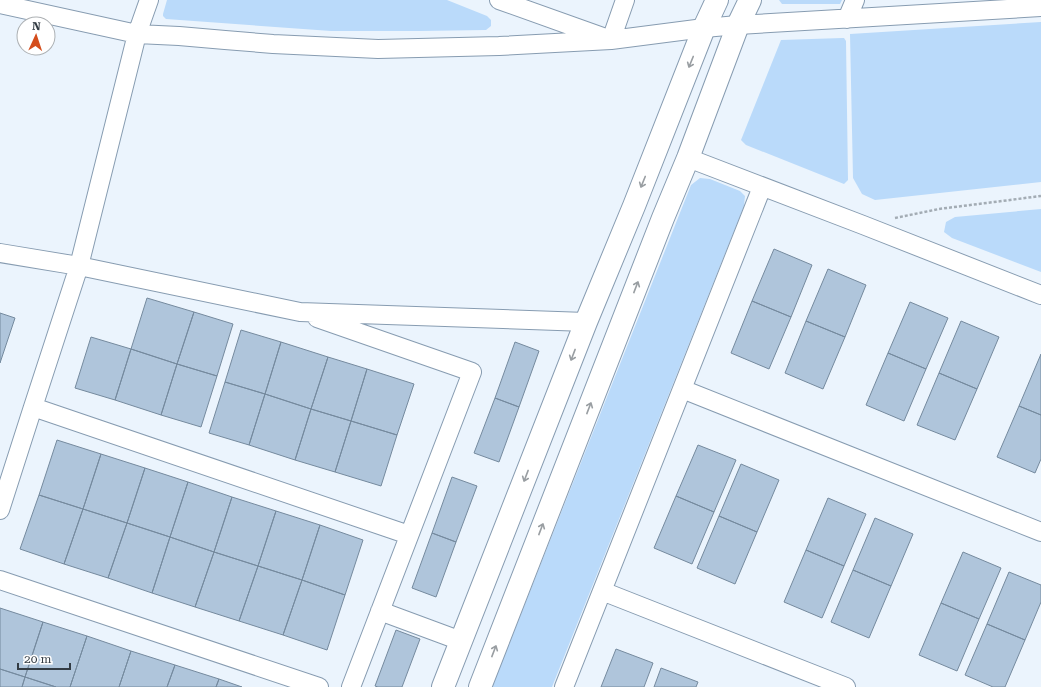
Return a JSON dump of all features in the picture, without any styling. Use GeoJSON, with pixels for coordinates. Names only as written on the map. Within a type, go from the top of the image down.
{"type":"FeatureCollection","features":[{"type":"Feature","properties":{"kind":"street"},"geometry":{"type":"LineString","coordinates":[[0,510],[79,266],[137,34],[149,0]]}},
{"type":"Feature","properties":{"kind":"street"},"geometry":{"type":"LineString","coordinates":[[499,0],[611,40]]}},
{"type":"Feature","properties":{"kind":"street"},"geometry":{"type":"LineString","coordinates":[[611,40],[625,0]]}},
{"type":"Feature","properties":{"kind":"street"},"geometry":{"type":"LineString","coordinates":[[443,687],[586,322],[634,206],[704,28],[717,0]]}},
{"type":"Feature","properties":{"kind":"street"},"geometry":{"type":"LineString","coordinates":[[480,687],[663,218],[688,158],[738,25],[750,0]]}},
{"type":"Feature","properties":{"kind":"street"},"geometry":{"type":"LineString","coordinates":[[847,19],[855,0]]}},
{"type":"Feature","properties":{"kind":"street"},"geometry":{"type":"LineString","coordinates":[[0,4],[137,34],[378,49],[500,46],[611,40],[738,25],[1041,7]]}},
{"type":"Feature","properties":{"kind":"street"},"geometry":{"type":"LineString","coordinates":[[688,158],[1041,295]]}},
{"type":"Feature","properties":{"kind":"street"},"geometry":{"type":"LineString","coordinates":[[564,687],[762,187]]}},
{"type":"Feature","properties":{"kind":"street"},"geometry":{"type":"LineString","coordinates":[[634,206],[663,218]]}},
{"type":"Feature","properties":{"kind":"street"},"geometry":{"type":"LineString","coordinates":[[0,253],[79,266],[300,312],[472,372],[351,687]]}},
{"type":"Feature","properties":{"kind":"street"},"geometry":{"type":"LineString","coordinates":[[300,312],[586,322]]}},
{"type":"Feature","properties":{"kind":"street"},"geometry":{"type":"LineString","coordinates":[[682,389],[1041,532]]}},
{"type":"Feature","properties":{"kind":"street"},"geometry":{"type":"LineString","coordinates":[[33,407],[409,535]]}},
{"type":"Feature","properties":{"kind":"street"},"geometry":{"type":"LineString","coordinates":[[0,580],[319,687]]}},
{"type":"Feature","properties":{"kind":"street"},"geometry":{"type":"LineString","coordinates":[[602,591],[846,687]]}},
{"type":"Feature","properties":{"kind":"street"},"geometry":{"type":"LineString","coordinates":[[380,611],[462,641]]}},
{"type":"Feature","properties":{"kind":"path"},"geometry":{"type":"LineString","coordinates":[[893,219],[939,209],[1041,196]]}},
{"type":"Feature","properties":{"kind":"shaded area"},"geometry":{"type":"Polygon","coordinates":[[[167,0],[447,0],[487,16],[491,20],[491,26],[486,30],[331,31],[166,19],[163,14],[167,0]]]}},
{"type":"Feature","properties":{"kind":"shaded area"},"geometry":{"type":"Polygon","coordinates":[[[779,0],[842,0],[840,4],[782,4],[779,0]]]}},
{"type":"Feature","properties":{"kind":"shaded area"},"geometry":{"type":"Polygon","coordinates":[[[1041,22],[1041,182],[875,200],[862,194],[853,178],[850,34],[1041,22]]]}},
{"type":"Feature","properties":{"kind":"shaded area"},"geometry":{"type":"Polygon","coordinates":[[[844,38],[846,41],[848,180],[844,184],[746,145],[741,140],[781,40],[844,38]]]}},
{"type":"Feature","properties":{"kind":"shaded area"},"geometry":{"type":"Polygon","coordinates":[[[700,178],[710,179],[740,191],[745,196],[744,206],[552,687],[492,687],[691,185],[700,178]]]}},
{"type":"Feature","properties":{"kind":"shaded area"},"geometry":{"type":"Polygon","coordinates":[[[1041,209],[1041,272],[952,238],[944,232],[946,222],[955,217],[1041,209]]]}},
{"type":"Feature","properties":{"kind":"building"},"geometry":{"type":"Polygon","coordinates":[[[774,249],[812,265],[791,317],[752,301],[774,249]]]}},
{"type":"Feature","properties":{"kind":"building"},"geometry":{"type":"Polygon","coordinates":[[[828,269],[866,285],[845,337],[806,321],[828,269]]]}},
{"type":"Feature","properties":{"kind":"building"},"geometry":{"type":"Polygon","coordinates":[[[147,298],[194,312],[177,364],[131,349],[147,298]]]}},
{"type":"Feature","properties":{"kind":"building"},"geometry":{"type":"Polygon","coordinates":[[[752,301],[791,317],[769,369],[731,353],[752,301]]]}},
{"type":"Feature","properties":{"kind":"building"},"geometry":{"type":"Polygon","coordinates":[[[910,302],[948,318],[926,369],[888,353],[910,302]]]}},
{"type":"Feature","properties":{"kind":"building"},"geometry":{"type":"Polygon","coordinates":[[[194,312],[233,324],[217,376],[177,364],[194,312]]]}},
{"type":"Feature","properties":{"kind":"building"},"geometry":{"type":"Polygon","coordinates":[[[0,313],[15,318],[0,363],[0,313]]]}},
{"type":"Feature","properties":{"kind":"building"},"geometry":{"type":"Polygon","coordinates":[[[806,321],[845,337],[823,389],[785,373],[806,321]]]}},
{"type":"Feature","properties":{"kind":"building"},"geometry":{"type":"Polygon","coordinates":[[[961,321],[999,337],[977,389],[939,373],[961,321]]]}},
{"type":"Feature","properties":{"kind":"building"},"geometry":{"type":"Polygon","coordinates":[[[241,330],[281,342],[265,394],[225,382],[241,330]]]}},
{"type":"Feature","properties":{"kind":"building"},"geometry":{"type":"Polygon","coordinates":[[[91,337],[131,349],[115,400],[75,388],[91,337]]]}},
{"type":"Feature","properties":{"kind":"building"},"geometry":{"type":"Polygon","coordinates":[[[281,342],[328,357],[311,409],[265,394],[281,342]]]}},
{"type":"Feature","properties":{"kind":"building"},"geometry":{"type":"Polygon","coordinates":[[[515,342],[539,351],[519,407],[495,398],[515,342]]]}},
{"type":"Feature","properties":{"kind":"building"},"geometry":{"type":"Polygon","coordinates":[[[131,349],[177,364],[161,415],[115,400],[131,349]]]}},
{"type":"Feature","properties":{"kind":"building"},"geometry":{"type":"Polygon","coordinates":[[[888,353],[926,369],[904,421],[866,405],[888,353]]]}},
{"type":"Feature","properties":{"kind":"building"},"geometry":{"type":"Polygon","coordinates":[[[1041,354],[1041,415],[1019,406],[1041,354]]]}},
{"type":"Feature","properties":{"kind":"building"},"geometry":{"type":"Polygon","coordinates":[[[328,357],[367,369],[351,421],[311,409],[328,357]]]}},
{"type":"Feature","properties":{"kind":"building"},"geometry":{"type":"Polygon","coordinates":[[[177,364],[217,376],[201,427],[161,415],[177,364]]]}},
{"type":"Feature","properties":{"kind":"building"},"geometry":{"type":"Polygon","coordinates":[[[367,369],[414,384],[397,435],[351,421],[367,369]]]}},
{"type":"Feature","properties":{"kind":"building"},"geometry":{"type":"Polygon","coordinates":[[[939,373],[977,389],[955,440],[917,425],[939,373]]]}},
{"type":"Feature","properties":{"kind":"building"},"geometry":{"type":"Polygon","coordinates":[[[225,382],[265,394],[249,445],[209,433],[225,382]]]}},
{"type":"Feature","properties":{"kind":"building"},"geometry":{"type":"Polygon","coordinates":[[[265,394],[311,409],[295,460],[249,445],[265,394]]]}},
{"type":"Feature","properties":{"kind":"building"},"geometry":{"type":"Polygon","coordinates":[[[495,398],[519,407],[499,462],[474,453],[495,398]]]}},
{"type":"Feature","properties":{"kind":"building"},"geometry":{"type":"Polygon","coordinates":[[[1019,406],[1041,415],[1041,459],[1035,473],[997,457],[1019,406]]]}},
{"type":"Feature","properties":{"kind":"building"},"geometry":{"type":"Polygon","coordinates":[[[311,409],[351,421],[335,472],[295,460],[311,409]]]}},
{"type":"Feature","properties":{"kind":"building"},"geometry":{"type":"Polygon","coordinates":[[[351,421],[397,435],[381,486],[335,472],[351,421]]]}},
{"type":"Feature","properties":{"kind":"building"},"geometry":{"type":"Polygon","coordinates":[[[57,440],[101,454],[83,509],[39,495],[57,440]]]}},
{"type":"Feature","properties":{"kind":"building"},"geometry":{"type":"Polygon","coordinates":[[[698,445],[736,460],[714,512],[676,496],[698,445]]]}},
{"type":"Feature","properties":{"kind":"building"},"geometry":{"type":"Polygon","coordinates":[[[101,454],[145,468],[127,523],[83,509],[101,454]]]}},
{"type":"Feature","properties":{"kind":"building"},"geometry":{"type":"Polygon","coordinates":[[[741,464],[779,480],[757,532],[719,516],[741,464]]]}},
{"type":"Feature","properties":{"kind":"building"},"geometry":{"type":"Polygon","coordinates":[[[145,468],[188,482],[170,537],[127,523],[145,468]]]}},
{"type":"Feature","properties":{"kind":"building"},"geometry":{"type":"Polygon","coordinates":[[[452,477],[477,486],[456,542],[432,533],[452,477]]]}},
{"type":"Feature","properties":{"kind":"building"},"geometry":{"type":"Polygon","coordinates":[[[188,482],[232,497],[214,552],[170,537],[188,482]]]}},
{"type":"Feature","properties":{"kind":"building"},"geometry":{"type":"Polygon","coordinates":[[[39,495],[83,509],[64,564],[20,549],[39,495]]]}},
{"type":"Feature","properties":{"kind":"building"},"geometry":{"type":"Polygon","coordinates":[[[676,496],[714,512],[692,564],[654,548],[676,496]]]}},
{"type":"Feature","properties":{"kind":"building"},"geometry":{"type":"Polygon","coordinates":[[[232,497],[276,511],[258,566],[214,552],[232,497]]]}},
{"type":"Feature","properties":{"kind":"building"},"geometry":{"type":"Polygon","coordinates":[[[828,498],[866,514],[844,566],[806,550],[828,498]]]}},
{"type":"Feature","properties":{"kind":"building"},"geometry":{"type":"Polygon","coordinates":[[[83,509],[127,523],[108,578],[64,564],[83,509]]]}},
{"type":"Feature","properties":{"kind":"building"},"geometry":{"type":"Polygon","coordinates":[[[276,511],[320,525],[302,580],[258,566],[276,511]]]}},
{"type":"Feature","properties":{"kind":"building"},"geometry":{"type":"Polygon","coordinates":[[[719,516],[757,532],[735,584],[697,568],[719,516]]]}},
{"type":"Feature","properties":{"kind":"building"},"geometry":{"type":"Polygon","coordinates":[[[875,518],[913,534],[891,586],[853,570],[875,518]]]}},
{"type":"Feature","properties":{"kind":"building"},"geometry":{"type":"Polygon","coordinates":[[[127,523],[170,537],[152,593],[108,578],[127,523]]]}},
{"type":"Feature","properties":{"kind":"building"},"geometry":{"type":"Polygon","coordinates":[[[320,525],[363,540],[345,595],[302,580],[320,525]]]}},
{"type":"Feature","properties":{"kind":"building"},"geometry":{"type":"Polygon","coordinates":[[[432,533],[456,542],[436,597],[412,588],[432,533]]]}},
{"type":"Feature","properties":{"kind":"building"},"geometry":{"type":"Polygon","coordinates":[[[170,537],[214,552],[195,607],[152,593],[170,537]]]}},
{"type":"Feature","properties":{"kind":"building"},"geometry":{"type":"Polygon","coordinates":[[[806,550],[844,566],[822,618],[784,602],[806,550]]]}},
{"type":"Feature","properties":{"kind":"building"},"geometry":{"type":"Polygon","coordinates":[[[214,552],[258,566],[239,621],[195,607],[214,552]]]}},
{"type":"Feature","properties":{"kind":"building"},"geometry":{"type":"Polygon","coordinates":[[[963,552],[1001,568],[979,619],[941,603],[963,552]]]}},
{"type":"Feature","properties":{"kind":"building"},"geometry":{"type":"Polygon","coordinates":[[[258,566],[302,580],[283,635],[239,621],[258,566]]]}},
{"type":"Feature","properties":{"kind":"building"},"geometry":{"type":"Polygon","coordinates":[[[853,570],[891,586],[869,638],[831,622],[853,570]]]}},
{"type":"Feature","properties":{"kind":"building"},"geometry":{"type":"Polygon","coordinates":[[[1009,572],[1041,585],[1041,602],[1025,640],[987,624],[1009,572]]]}},
{"type":"Feature","properties":{"kind":"building"},"geometry":{"type":"Polygon","coordinates":[[[302,580],[345,595],[327,650],[283,635],[302,580]]]}},
{"type":"Feature","properties":{"kind":"building"},"geometry":{"type":"Polygon","coordinates":[[[941,603],[979,619],[957,671],[919,655],[941,603]]]}},
{"type":"Feature","properties":{"kind":"building"},"geometry":{"type":"Polygon","coordinates":[[[0,608],[43,622],[25,677],[0,669],[0,608]]]}},
{"type":"Feature","properties":{"kind":"building"},"geometry":{"type":"Polygon","coordinates":[[[43,622],[87,636],[70,687],[56,687],[25,677],[43,622]]]}},
{"type":"Feature","properties":{"kind":"building"},"geometry":{"type":"Polygon","coordinates":[[[987,624],[1025,640],[1005,687],[993,687],[965,675],[987,624]]]}},
{"type":"Feature","properties":{"kind":"building"},"geometry":{"type":"Polygon","coordinates":[[[396,630],[420,639],[402,687],[375,686],[396,630]]]}},
{"type":"Feature","properties":{"kind":"building"},"geometry":{"type":"Polygon","coordinates":[[[87,636],[131,651],[119,687],[70,687],[87,636]]]}},
{"type":"Feature","properties":{"kind":"building"},"geometry":{"type":"Polygon","coordinates":[[[616,649],[653,663],[644,687],[601,687],[616,649]]]}},
{"type":"Feature","properties":{"kind":"building"},"geometry":{"type":"Polygon","coordinates":[[[131,651],[175,665],[167,687],[119,687],[131,651]]]}},
{"type":"Feature","properties":{"kind":"building"},"geometry":{"type":"Polygon","coordinates":[[[175,665],[219,679],[216,687],[167,687],[175,665]]]}},
{"type":"Feature","properties":{"kind":"building"},"geometry":{"type":"Polygon","coordinates":[[[661,668],[698,682],[696,687],[654,687],[661,668]]]}},
{"type":"Feature","properties":{"kind":"building"},"geometry":{"type":"Polygon","coordinates":[[[0,669],[25,677],[22,687],[0,687],[0,669]]]}},
{"type":"Feature","properties":{"kind":"building"},"geometry":{"type":"Polygon","coordinates":[[[25,677],[56,687],[22,687],[25,677]]]}},
{"type":"Feature","properties":{"kind":"building"},"geometry":{"type":"Polygon","coordinates":[[[219,679],[242,687],[216,687],[219,679]]]}}]}
